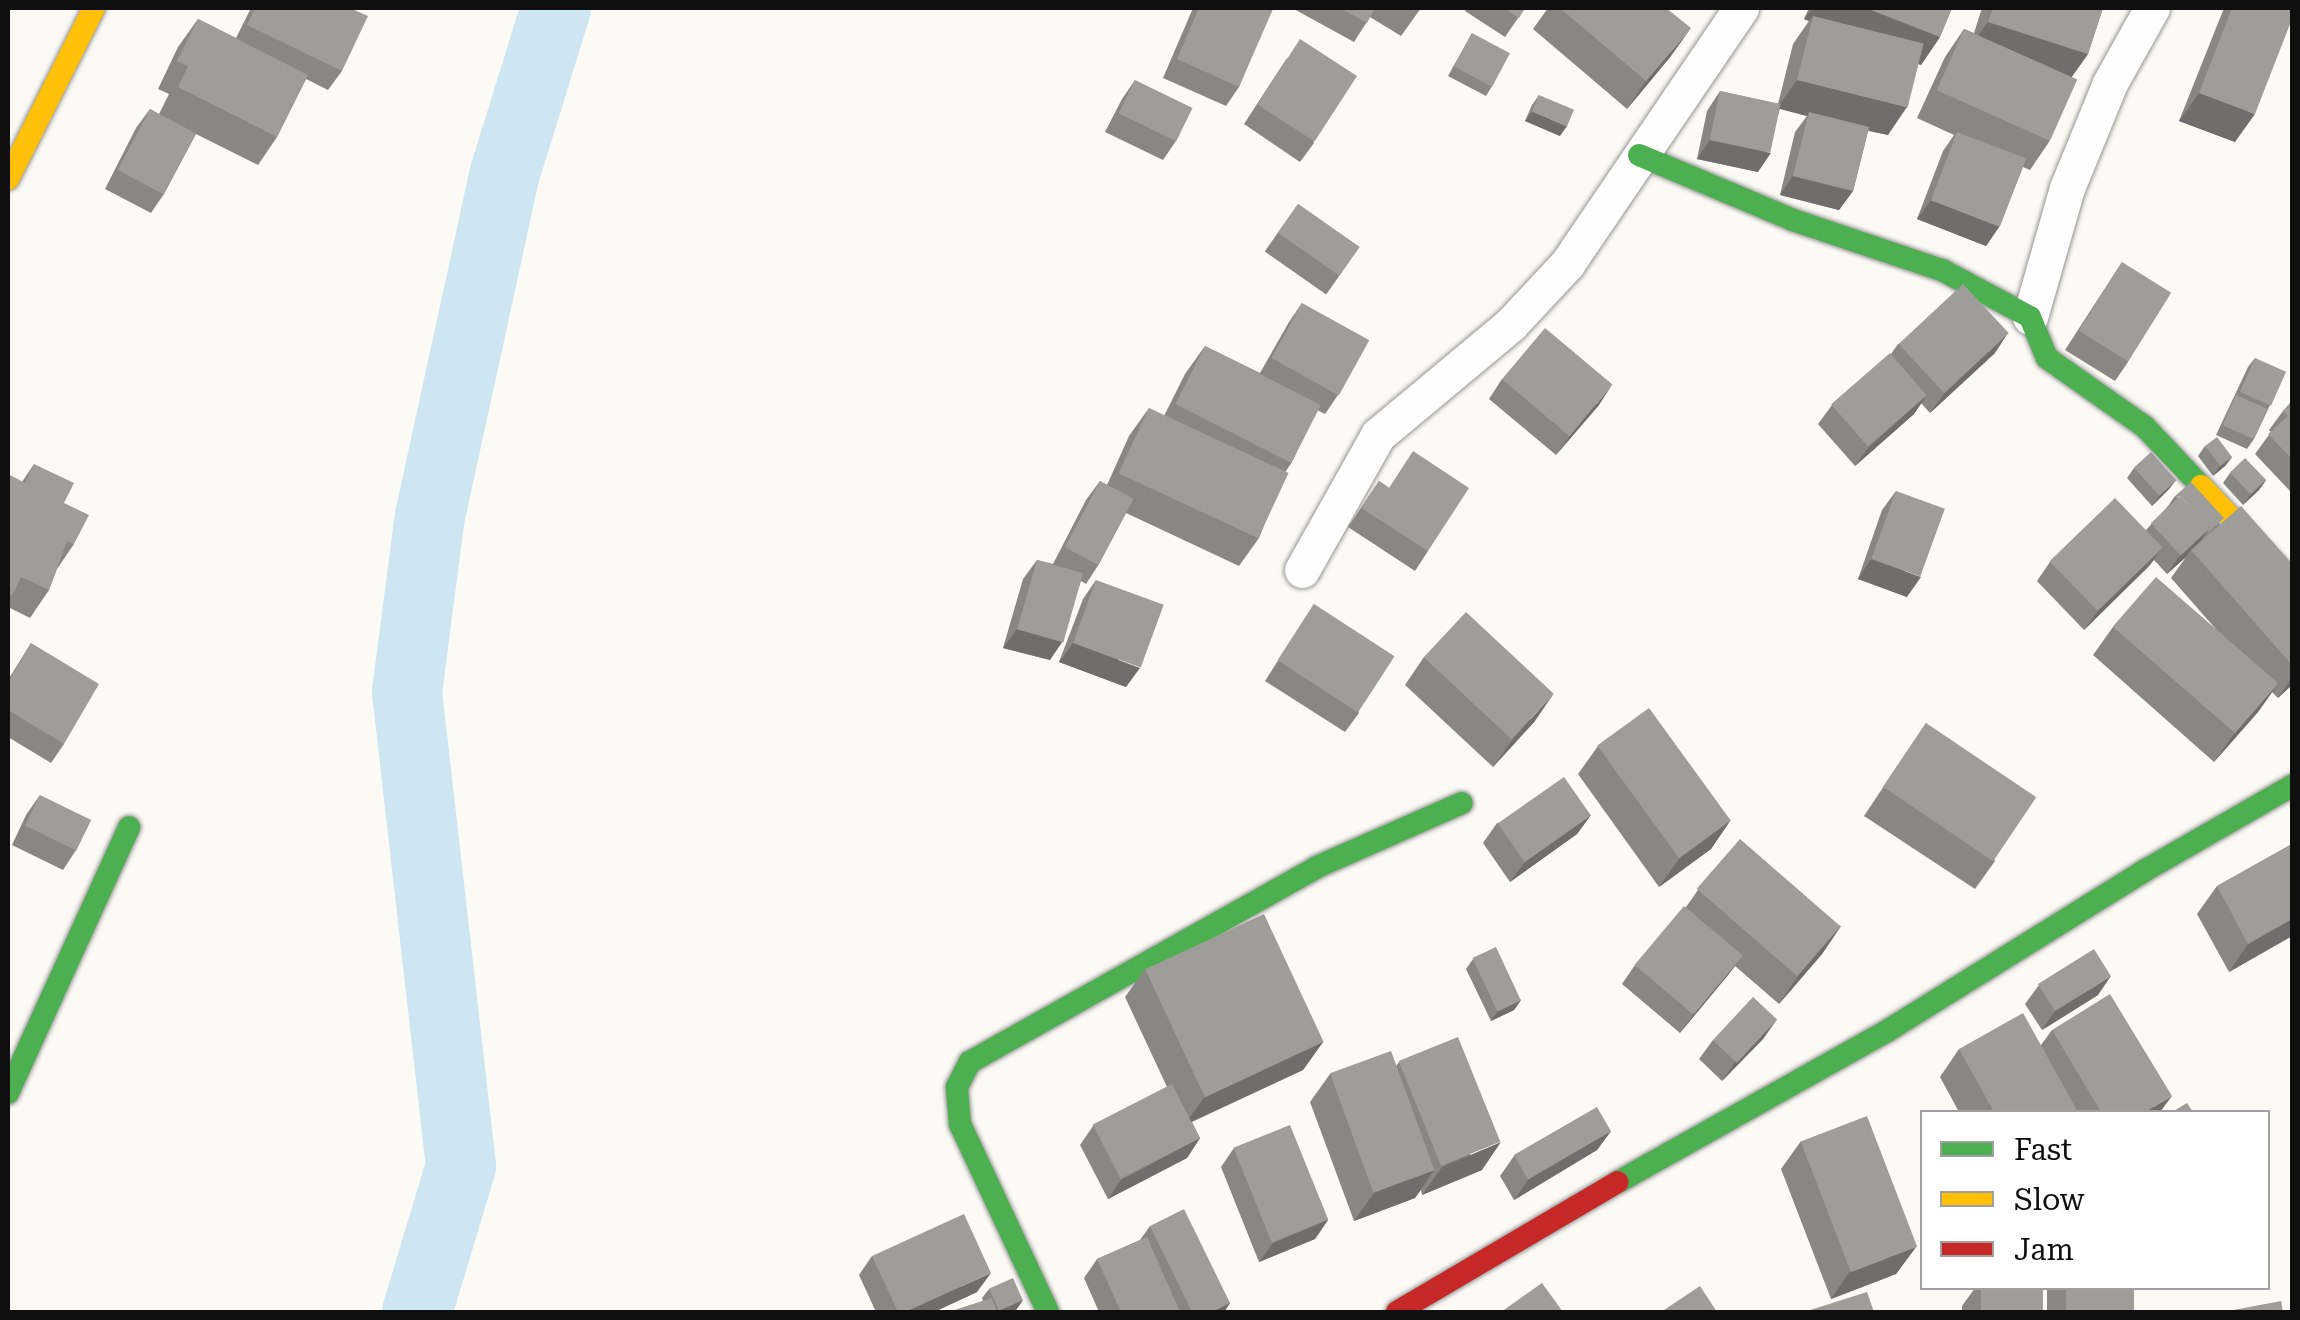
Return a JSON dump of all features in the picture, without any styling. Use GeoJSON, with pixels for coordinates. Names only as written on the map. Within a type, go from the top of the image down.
{"type":"FeatureCollection","features":[{"type":"Feature","properties":{"kind":"street"},"geometry":{"type":"LineString","coordinates":[[8,179],[94,8]]}},
{"type":"Feature","properties":{"kind":"street"},"geometry":{"type":"LineString","coordinates":[[1302,570],[1378,435],[1522,312],[1567,264],[1741,8]]}},
{"type":"Feature","properties":{"kind":"street"},"geometry":{"type":"LineString","coordinates":[[2030,318],[2067,188],[2110,82],[2152,8]]}},
{"type":"Feature","properties":{"kind":"street"},"geometry":{"type":"LineString","coordinates":[[1640,154],[1793,220],[1942,270],[2030,318],[2048,358],[2145,427],[2292,582]]}},
{"type":"Feature","properties":{"kind":"street"},"geometry":{"type":"LineString","coordinates":[[1396,1312],[1513,1241],[1887,1031],[2144,870],[2292,786]]}},
{"type":"Feature","properties":{"kind":"street"},"geometry":{"type":"LineString","coordinates":[[1048,1312],[960,1124],[957,1087],[970,1062],[1317,867],[1462,803]]}},
{"type":"Feature","properties":{"kind":"street"},"geometry":{"type":"LineString","coordinates":[[8,1094],[130,827]]}},
{"type":"Feature","properties":{"kind":"building"},"geometry":{"type":"Polygon","coordinates":[[[255,8],[350,8],[368,16],[342,71],[247,25],[255,8]]]}},
{"type":"Feature","properties":{"kind":"building"},"geometry":{"type":"Polygon","coordinates":[[[1199,8],[1273,9],[1239,87],[1177,59],[1199,8]]]}},
{"type":"Feature","properties":{"kind":"building"},"geometry":{"type":"Polygon","coordinates":[[[1340,8],[1375,8],[1367,23],[1340,8]]]}},
{"type":"Feature","properties":{"kind":"building"},"geometry":{"type":"Polygon","coordinates":[[[1503,8],[1525,8],[1519,18],[1503,8]]]}},
{"type":"Feature","properties":{"kind":"building"},"geometry":{"type":"Polygon","coordinates":[[[1560,8],[1666,8],[1691,28],[1646,81],[1560,8]]]}},
{"type":"Feature","properties":{"kind":"building"},"geometry":{"type":"Polygon","coordinates":[[[1866,8],[1952,8],[1940,37],[1866,8]]]}},
{"type":"Feature","properties":{"kind":"building"},"geometry":{"type":"Polygon","coordinates":[[[1993,8],[2103,8],[2088,54],[1988,22],[1993,8]]]}},
{"type":"Feature","properties":{"kind":"building"},"geometry":{"type":"Polygon","coordinates":[[[2232,8],[2292,8],[2292,19],[2255,114],[2199,93],[2232,8]]]}},
{"type":"Feature","properties":{"kind":"building"},"geometry":{"type":"Polygon","coordinates":[[[1813,16],[1924,44],[1908,108],[1797,80],[1813,16]]]}},
{"type":"Feature","properties":{"kind":"building"},"geometry":{"type":"Polygon","coordinates":[[[198,19],[308,75],[277,137],[178,87],[188,66],[177,61],[198,19]]]}},
{"type":"Feature","properties":{"kind":"building"},"geometry":{"type":"Polygon","coordinates":[[[1964,29],[2077,79],[2050,141],[1937,90],[1964,29]]]}},
{"type":"Feature","properties":{"kind":"building"},"geometry":{"type":"Polygon","coordinates":[[[1472,33],[1510,53],[1492,87],[1454,67],[1472,33]]]}},
{"type":"Feature","properties":{"kind":"building"},"geometry":{"type":"Polygon","coordinates":[[[1300,39],[1357,76],[1315,141],[1258,104],[1300,39]]]}},
{"type":"Feature","properties":{"kind":"building"},"geometry":{"type":"Polygon","coordinates":[[[1135,80],[1193,108],[1176,141],[1119,113],[1135,80]]]}},
{"type":"Feature","properties":{"kind":"building"},"geometry":{"type":"Polygon","coordinates":[[[1720,91],[1781,104],[1770,153],[1710,140],[1720,91]]]}},
{"type":"Feature","properties":{"kind":"building"},"geometry":{"type":"Polygon","coordinates":[[[1539,95],[1574,110],[1567,126],[1532,112],[1539,95]]]}},
{"type":"Feature","properties":{"kind":"building"},"geometry":{"type":"Polygon","coordinates":[[[150,109],[196,133],[164,194],[118,170],[150,109]]]}},
{"type":"Feature","properties":{"kind":"building"},"geometry":{"type":"Polygon","coordinates":[[[1809,112],[1869,127],[1853,191],[1793,176],[1809,112]]]}},
{"type":"Feature","properties":{"kind":"building"},"geometry":{"type":"Polygon","coordinates":[[[1957,132],[2026,159],[2000,227],[1931,200],[1957,132]]]}},
{"type":"Feature","properties":{"kind":"building"},"geometry":{"type":"Polygon","coordinates":[[[1298,204],[1359,247],[1339,276],[1278,233],[1298,204]]]}},
{"type":"Feature","properties":{"kind":"building"},"geometry":{"type":"Polygon","coordinates":[[[2122,262],[2171,293],[2128,361],[2079,331],[2122,262]]]}},
{"type":"Feature","properties":{"kind":"building"},"geometry":{"type":"Polygon","coordinates":[[[1963,284],[2009,333],[1944,393],[1899,344],[1963,284]]]}},
{"type":"Feature","properties":{"kind":"building"},"geometry":{"type":"Polygon","coordinates":[[[1302,303],[1369,340],[1339,395],[1271,358],[1302,303]]]}},
{"type":"Feature","properties":{"kind":"building"},"geometry":{"type":"Polygon","coordinates":[[[1545,328],[1612,385],[1569,436],[1502,379],[1545,328]]]}},
{"type":"Feature","properties":{"kind":"building"},"geometry":{"type":"Polygon","coordinates":[[[1205,346],[1321,405],[1291,463],[1175,404],[1205,346]]]}},
{"type":"Feature","properties":{"kind":"building"},"geometry":{"type":"Polygon","coordinates":[[[1890,353],[1927,395],[1868,446],[1831,404],[1890,353]]]}},
{"type":"Feature","properties":{"kind":"building"},"geometry":{"type":"Polygon","coordinates":[[[2255,358],[2286,372],[2271,406],[2240,392],[2255,358]]]}},
{"type":"Feature","properties":{"kind":"building"},"geometry":{"type":"Polygon","coordinates":[[[2236,395],[2267,409],[2254,439],[2223,425],[2236,395]]]}},
{"type":"Feature","properties":{"kind":"building"},"geometry":{"type":"Polygon","coordinates":[[[2292,401],[2292,459],[2268,434],[2288,416],[2283,411],[2292,401]]]}},
{"type":"Feature","properties":{"kind":"building"},"geometry":{"type":"Polygon","coordinates":[[[1149,408],[1289,473],[1258,538],[1119,473],[1149,408]]]}},
{"type":"Feature","properties":{"kind":"building"},"geometry":{"type":"Polygon","coordinates":[[[2217,437],[2232,457],[2220,466],[2205,446],[2217,437]]]}},
{"type":"Feature","properties":{"kind":"building"},"geometry":{"type":"Polygon","coordinates":[[[1413,451],[1469,488],[1428,551],[1361,508],[1379,481],[1389,488],[1413,451]]]}},
{"type":"Feature","properties":{"kind":"building"},"geometry":{"type":"Polygon","coordinates":[[[2151,452],[2176,480],[2159,496],[2134,467],[2151,452]]]}},
{"type":"Feature","properties":{"kind":"building"},"geometry":{"type":"Polygon","coordinates":[[[2245,458],[2266,480],[2251,494],[2230,473],[2245,458]]]}},
{"type":"Feature","properties":{"kind":"building"},"geometry":{"type":"Polygon","coordinates":[[[34,464],[74,483],[64,503],[89,515],[74,544],[67,541],[49,590],[21,577],[12,596],[8,594],[8,474],[25,483],[34,464]]]}},
{"type":"Feature","properties":{"kind":"building"},"geometry":{"type":"Polygon","coordinates":[[[1100,481],[1134,499],[1098,565],[1065,547],[1100,481]]]}},
{"type":"Feature","properties":{"kind":"building"},"geometry":{"type":"Polygon","coordinates":[[[2191,482],[2224,518],[2209,532],[2210,528],[2180,496],[2175,496],[2191,482]]]}},
{"type":"Feature","properties":{"kind":"building"},"geometry":{"type":"Polygon","coordinates":[[[1896,491],[1945,509],[1920,576],[1871,559],[1896,491]]]}},
{"type":"Feature","properties":{"kind":"building"},"geometry":{"type":"Polygon","coordinates":[[[2180,496],[2210,528],[2181,555],[2151,523],[2180,496]]]}},
{"type":"Feature","properties":{"kind":"building"},"geometry":{"type":"Polygon","coordinates":[[[2115,498],[2163,548],[2097,611],[2050,561],[2115,498]]]}},
{"type":"Feature","properties":{"kind":"building"},"geometry":{"type":"Polygon","coordinates":[[[2241,506],[2292,564],[2292,665],[2191,550],[2241,506]]]}},
{"type":"Feature","properties":{"kind":"building"},"geometry":{"type":"Polygon","coordinates":[[[1037,560],[1083,573],[1063,642],[1017,629],[1037,560]]]}},
{"type":"Feature","properties":{"kind":"building"},"geometry":{"type":"Polygon","coordinates":[[[2156,577],[2278,683],[2235,733],[2113,627],[2156,577]]]}},
{"type":"Feature","properties":{"kind":"building"},"geometry":{"type":"Polygon","coordinates":[[[1096,580],[1164,605],[1141,668],[1073,643],[1096,580]]]}},
{"type":"Feature","properties":{"kind":"building"},"geometry":{"type":"Polygon","coordinates":[[[1314,604],[1395,656],[1358,712],[1278,660],[1314,604]]]}},
{"type":"Feature","properties":{"kind":"building"},"geometry":{"type":"Polygon","coordinates":[[[1466,612],[1554,694],[1511,739],[1424,657],[1466,612]]]}},
{"type":"Feature","properties":{"kind":"building"},"geometry":{"type":"Polygon","coordinates":[[[31,643],[99,684],[64,744],[8,710],[8,683],[31,643]]]}},
{"type":"Feature","properties":{"kind":"building"},"geometry":{"type":"Polygon","coordinates":[[[1649,708],[1731,820],[1679,858],[1597,746],[1649,708]]]}},
{"type":"Feature","properties":{"kind":"building"},"geometry":{"type":"Polygon","coordinates":[[[1926,723],[2036,797],[1993,861],[1883,787],[1926,723]]]}},
{"type":"Feature","properties":{"kind":"building"},"geometry":{"type":"Polygon","coordinates":[[[1564,777],[1591,816],[1525,862],[1498,823],[1564,777]]]}},
{"type":"Feature","properties":{"kind":"building"},"geometry":{"type":"Polygon","coordinates":[[[40,795],[91,820],[76,851],[25,826],[40,795]]]}},
{"type":"Feature","properties":{"kind":"building"},"geometry":{"type":"Polygon","coordinates":[[[1740,839],[1840,926],[1797,976],[1697,889],[1740,839]]]}},
{"type":"Feature","properties":{"kind":"building"},"geometry":{"type":"Polygon","coordinates":[[[2292,844],[2292,919],[2248,944],[2217,886],[2292,844]]]}},
{"type":"Feature","properties":{"kind":"building"},"geometry":{"type":"Polygon","coordinates":[[[1684,906],[1743,955],[1693,1014],[1635,965],[1684,906]]]}},
{"type":"Feature","properties":{"kind":"building"},"geometry":{"type":"Polygon","coordinates":[[[1264,914],[1324,1042],[1205,1097],[1145,969],[1264,914]]]}},
{"type":"Feature","properties":{"kind":"building"},"geometry":{"type":"Polygon","coordinates":[[[1496,947],[1521,1000],[1497,1011],[1472,958],[1496,947]]]}},
{"type":"Feature","properties":{"kind":"building"},"geometry":{"type":"Polygon","coordinates":[[[2094,949],[2111,976],[2055,1011],[2038,984],[2094,949]]]}},
{"type":"Feature","properties":{"kind":"building"},"geometry":{"type":"Polygon","coordinates":[[[2110,994],[2172,1096],[2148,1110],[2100,1110],[2052,1030],[2110,994]]]}},
{"type":"Feature","properties":{"kind":"building"},"geometry":{"type":"Polygon","coordinates":[[[1753,997],[1777,1020],[1737,1063],[1713,1040],[1753,997]]]}},
{"type":"Feature","properties":{"kind":"building"},"geometry":{"type":"Polygon","coordinates":[[[2023,1013],[2077,1110],[1993,1110],[1959,1049],[2023,1013]]]}},
{"type":"Feature","properties":{"kind":"building"},"geometry":{"type":"Polygon","coordinates":[[[1458,1037],[1500,1142],[1441,1166],[1399,1061],[1458,1037]]]}},
{"type":"Feature","properties":{"kind":"building"},"geometry":{"type":"Polygon","coordinates":[[[1391,1051],[1434,1170],[1373,1193],[1330,1073],[1391,1051]]]}},
{"type":"Feature","properties":{"kind":"building"},"geometry":{"type":"Polygon","coordinates":[[[1172,1084],[1200,1138],[1120,1179],[1093,1124],[1172,1084]]]}},
{"type":"Feature","properties":{"kind":"building"},"geometry":{"type":"Polygon","coordinates":[[[1597,1107],[1611,1131],[1528,1179],[1514,1155],[1597,1107]]]}},
{"type":"Feature","properties":{"kind":"building"},"geometry":{"type":"Polygon","coordinates":[[[1867,1116],[1917,1247],[1851,1272],[1801,1141],[1867,1116]]]}},
{"type":"Feature","properties":{"kind":"building"},"geometry":{"type":"Polygon","coordinates":[[[1290,1125],[1328,1220],[1272,1242],[1233,1148],[1290,1125]]]}},
{"type":"Feature","properties":{"kind":"building"},"geometry":{"type":"Polygon","coordinates":[[[1184,1209],[1230,1303],[1212,1312],[1192,1312],[1150,1226],[1184,1209]]]}},
{"type":"Feature","properties":{"kind":"building"},"geometry":{"type":"Polygon","coordinates":[[[964,1214],[991,1273],[898,1312],[872,1256],[964,1214]]]}},
{"type":"Feature","properties":{"kind":"building"},"geometry":{"type":"Polygon","coordinates":[[[1147,1237],[1180,1312],[1121,1312],[1097,1259],[1147,1237]]]}},
{"type":"Feature","properties":{"kind":"building"},"geometry":{"type":"Polygon","coordinates":[[[1013,1278],[1023,1300],[999,1311],[989,1289],[1013,1278]]]}},
{"type":"Feature","properties":{"kind":"building"},"geometry":{"type":"Polygon","coordinates":[[[1542,1283],[1563,1312],[1501,1312],[1542,1283]]]}},
{"type":"Feature","properties":{"kind":"building"},"geometry":{"type":"Polygon","coordinates":[[[1700,1286],[1717,1312],[1661,1312],[1700,1286]]]}},
{"type":"Feature","properties":{"kind":"building"},"geometry":{"type":"Polygon","coordinates":[[[1981,1290],[2043,1290],[2043,1312],[1981,1312],[1981,1290]]]}},
{"type":"Feature","properties":{"kind":"building"},"geometry":{"type":"Polygon","coordinates":[[[2066,1290],[2134,1290],[2134,1312],[2066,1312],[2066,1290]]]}},
{"type":"Feature","properties":{"kind":"building"},"geometry":{"type":"Polygon","coordinates":[[[1867,1292],[1874,1312],[1804,1312],[1867,1292]]]}},
{"type":"Feature","properties":{"kind":"building"},"geometry":{"type":"Polygon","coordinates":[[[992,1298],[997,1312],[949,1312],[992,1298]]]}},
{"type":"Feature","properties":{"kind":"building"},"geometry":{"type":"Polygon","coordinates":[[[2281,1301],[2283,1312],[2223,1312],[2281,1301]]]}},
{"type":"Feature","properties":{"kind":"waterway"},"geometry":{"type":"LineString","coordinates":[[417,1312],[461,1166],[407,692],[430,516],[504,176],[556,8]]}},
{"type":"Feature","properties":{"kind":"traffic: fast"},"geometry":{"type":"LineString","coordinates":[[1639,155],[1793,220],[1942,270],[2030,317],[2047,358],[2145,427],[2201,486]]}},
{"type":"Feature","properties":{"kind":"traffic: fast"},"geometry":{"type":"LineString","coordinates":[[1618,1182],[1887,1031],[2144,871],[2292,786]]}},
{"type":"Feature","properties":{"kind":"traffic: fast"},"geometry":{"type":"LineString","coordinates":[[1048,1312],[960,1124],[957,1087],[970,1062],[1317,867],[1462,803]]}},
{"type":"Feature","properties":{"kind":"traffic: fast"},"geometry":{"type":"LineString","coordinates":[[8,1093],[129,827]]}},
{"type":"Feature","properties":{"kind":"traffic: slow"},"geometry":{"type":"LineString","coordinates":[[8,179],[94,8]]}},
{"type":"Feature","properties":{"kind":"traffic: slow"},"geometry":{"type":"LineString","coordinates":[[2201,486],[2292,582]]}},
{"type":"Feature","properties":{"kind":"traffic: jam"},"geometry":{"type":"LineString","coordinates":[[1397,1312],[1618,1182]]}}]}
